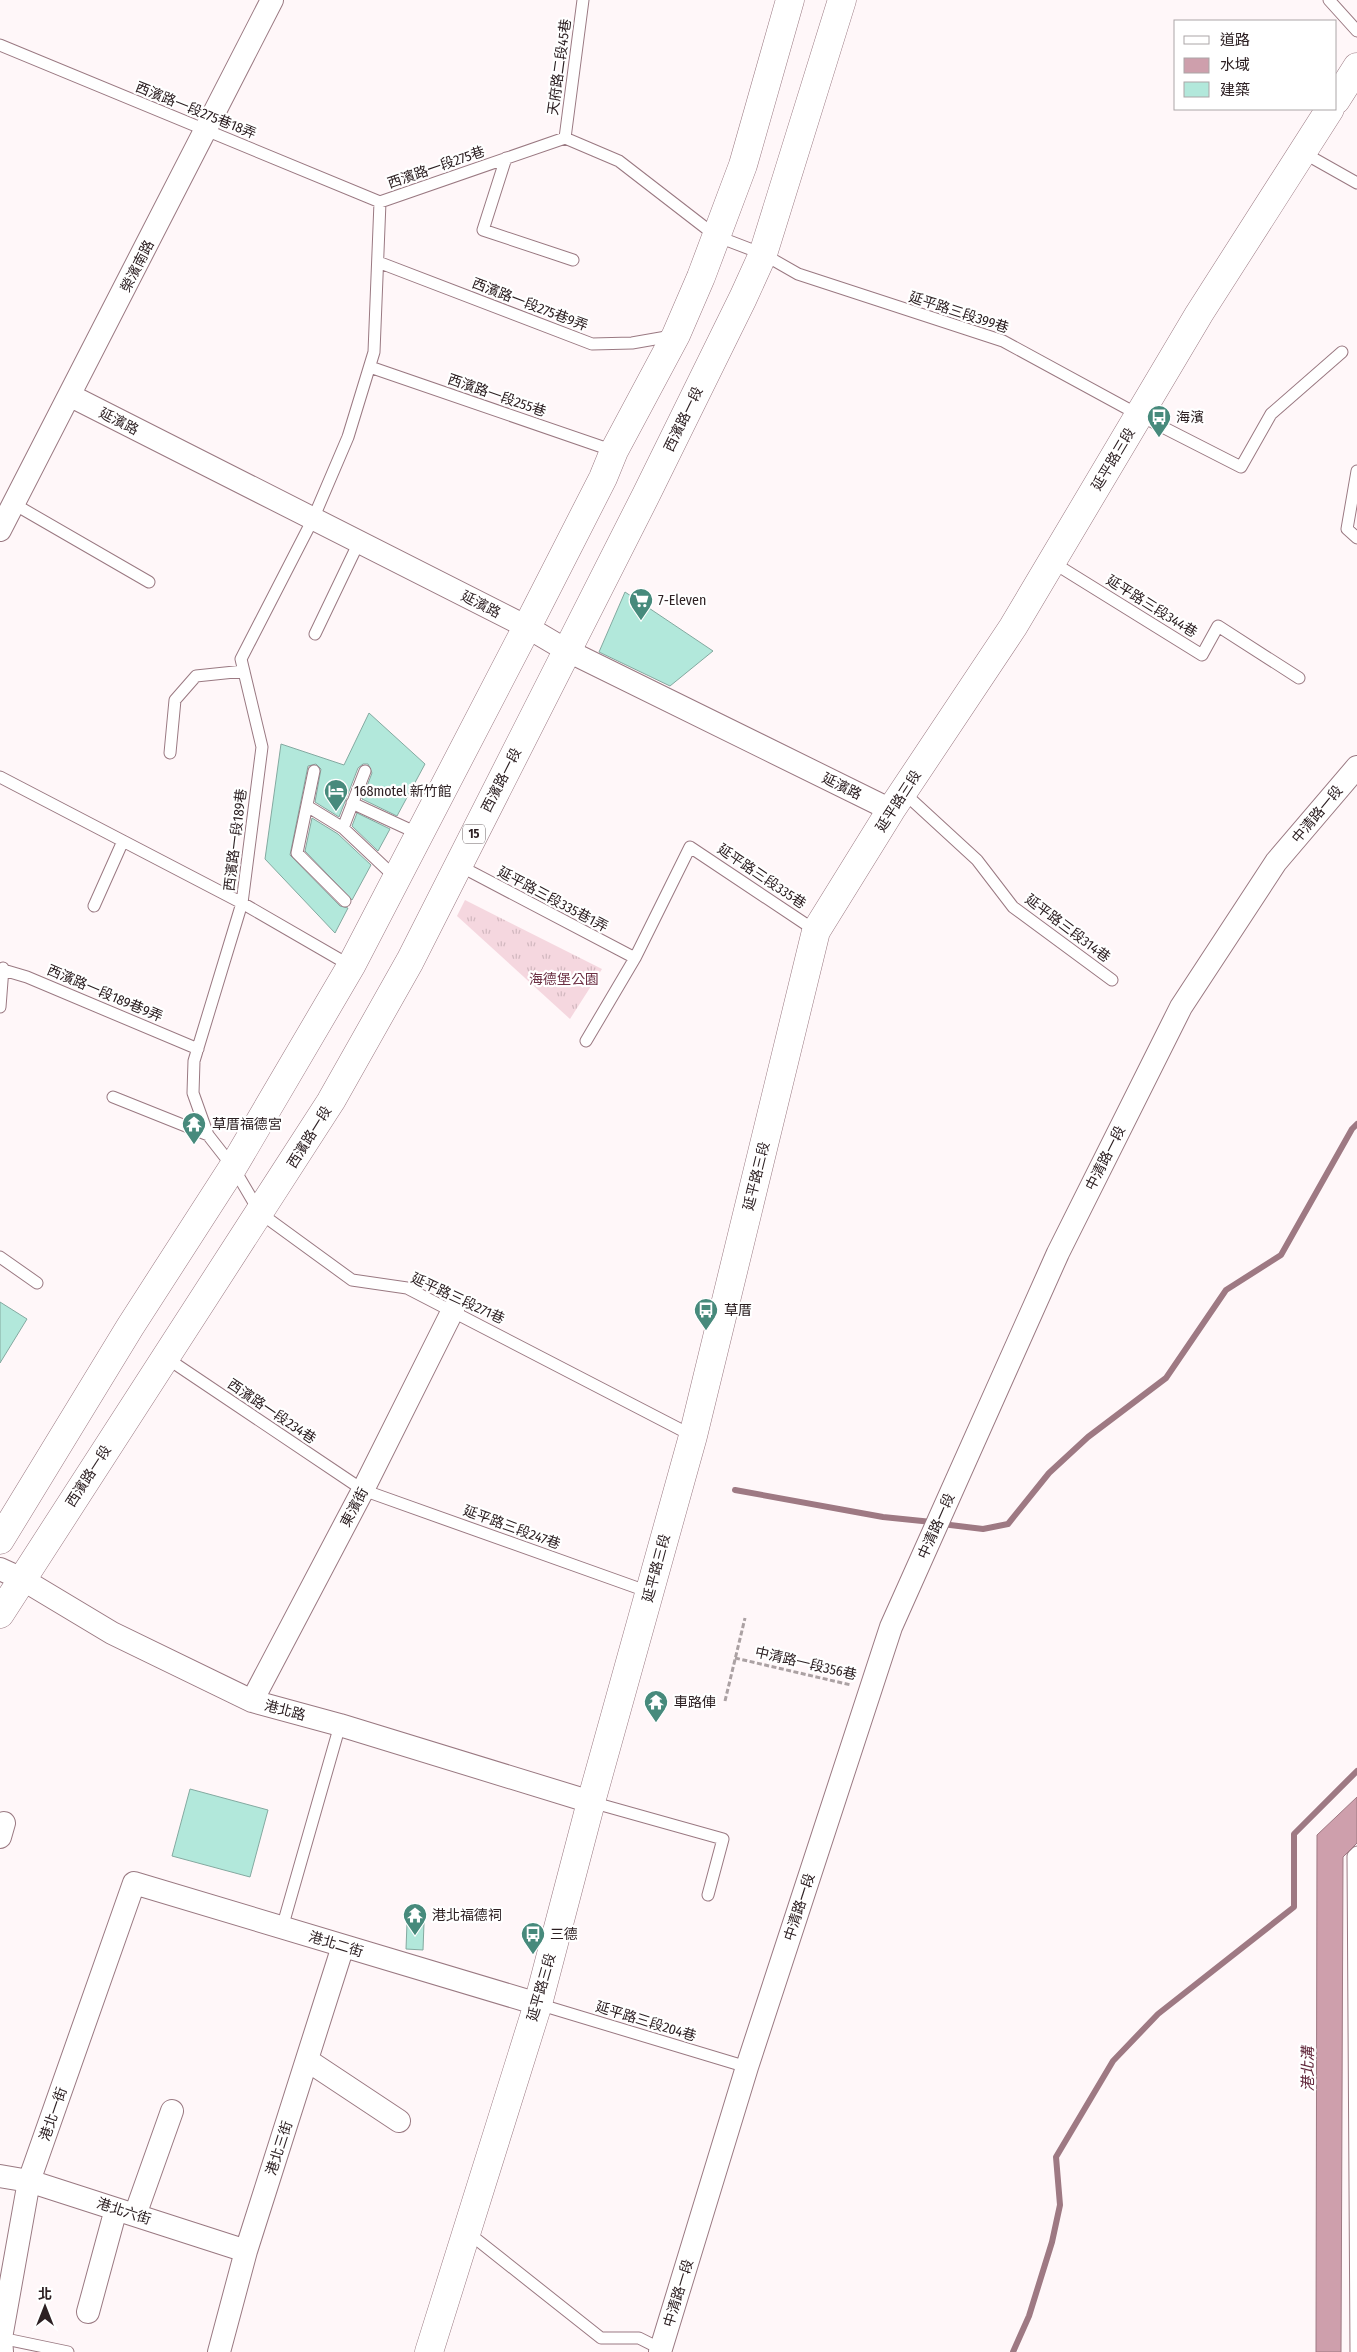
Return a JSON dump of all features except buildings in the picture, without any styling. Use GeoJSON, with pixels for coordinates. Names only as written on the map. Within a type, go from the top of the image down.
{"type":"FeatureCollection","features":[{"type":"Feature","properties":{"kind":"main road"},"geometry":{"type":"LineString","coordinates":[[0,1540],[130,1327],[233,1167],[351,966],[527,627],[603,478],[614,451],[676,335],[743,164],[790,0]]}},
{"type":"Feature","properties":{"kind":"main road","name":"西濱路一段"},"geometry":{"type":"LineString","coordinates":[[0,1614],[11,1574],[165,1357],[260,1213],[331,1101],[410,961],[646,495],[763,254],[842,0]]}},
{"type":"Feature","properties":{"kind":"main road"},"geometry":{"type":"LineString","coordinates":[[1337,98],[1357,67]]}},
{"type":"Feature","properties":{"kind":"main road","name":"延平路三段"},"geometry":{"type":"LineString","coordinates":[[429,2352],[538,2004],[591,1802],[693,1436],[816,931],[897,801],[1013,627],[1199,314],[1329,110]]}},
{"type":"Feature","properties":{"kind":"street","name":"榮濱南路"},"geometry":{"type":"LineString","coordinates":[[0,530],[71,396],[272,0]]}},
{"type":"Feature","properties":{"kind":"street","name":"延濱路"},"geometry":{"type":"LineString","coordinates":[[71,396],[527,627],[566,650],[897,801]]}},
{"type":"Feature","properties":{"kind":"street","name":"中清路一段"},"geometry":{"type":"LineString","coordinates":[[662,2351],[747,2067],[891,1627],[1058,1253],[1180,1007],[1276,862],[1357,767]]}},
{"type":"Feature","properties":{"kind":"street","name":"東濱街"},"geometry":{"type":"LineString","coordinates":[[252,1701],[363,1490],[454,1310]]}},
{"type":"Feature","properties":{"kind":"street","name":"港北路"},"geometry":{"type":"LineString","coordinates":[[11,1574],[112,1633],[252,1701],[340,1725],[591,1802]]}},
{"type":"Feature","properties":{"kind":"street","name":"港北二街"},"geometry":{"type":"LineString","coordinates":[[134,1883],[538,2004]]}},
{"type":"Feature","properties":{"kind":"street","name":"港北一街"},"geometry":{"type":"LineString","coordinates":[[1,2343],[29,2181],[134,1883]]}},
{"type":"Feature","properties":{"kind":"street","name":"港北三街"},"geometry":{"type":"LineString","coordinates":[[219,2352],[246,2251],[343,1946]]}},
{"type":"Feature","properties":{"kind":"street"},"geometry":{"type":"LineString","coordinates":[[307,2060],[399,2121]]}},
{"type":"Feature","properties":{"kind":"street"},"geometry":{"type":"LineString","coordinates":[[88,2312],[126,2212],[172,2111]]}},
{"type":"Feature","properties":{"kind":"street","name":"港北六街"},"geometry":{"type":"LineString","coordinates":[[0,2176],[29,2181],[246,2251]]}},
{"type":"Feature","properties":{"kind":"lane","name":"天府路二段45巷"},"geometry":{"type":"LineString","coordinates":[[565,138],[583,0]]}},
{"type":"Feature","properties":{"kind":"lane"},"geometry":{"type":"LineString","coordinates":[[1329,0],[1357,31]]}},
{"type":"Feature","properties":{"kind":"lane","name":"西濱路一段275巷18弄"},"geometry":{"type":"LineString","coordinates":[[0,45],[380,202]]}},
{"type":"Feature","properties":{"kind":"lane","name":"西濱路一段275巷"},"geometry":{"type":"LineString","coordinates":[[313,519],[348,437],[374,352],[380,202],[565,138]]}},
{"type":"Feature","properties":{"kind":"lane"},"geometry":{"type":"LineString","coordinates":[[565,138],[619,161],[716,236],[763,254]]}},
{"type":"Feature","properties":{"kind":"lane"},"geometry":{"type":"LineString","coordinates":[[1302,152],[1357,183]]}},
{"type":"Feature","properties":{"kind":"lane"},"geometry":{"type":"LineString","coordinates":[[506,158],[483,230],[573,260]]}},
{"type":"Feature","properties":{"kind":"lane","name":"延平路三段399巷"},"geometry":{"type":"LineString","coordinates":[[763,254],[798,274],[1003,341],[1139,415],[1241,466],[1271,414],[1342,352]]}},
{"type":"Feature","properties":{"kind":"lane","name":"西濱路一段275巷9弄"},"geometry":{"type":"LineString","coordinates":[[378,262],[592,344],[632,343],[676,335]]}},
{"type":"Feature","properties":{"kind":"lane","name":"西濱路一段255巷"},"geometry":{"type":"LineString","coordinates":[[370,367],[614,451]]}},
{"type":"Feature","properties":{"kind":"lane"},"geometry":{"type":"LineString","coordinates":[[1357,471],[1347,529],[1357,538]]}},
{"type":"Feature","properties":{"kind":"lane"},"geometry":{"type":"LineString","coordinates":[[14,504],[149,582]]}},
{"type":"Feature","properties":{"kind":"lane","name":"西濱路一段189巷"},"geometry":{"type":"LineString","coordinates":[[233,1167],[208,1135],[194,1093],[194,1061],[242,902],[262,747],[241,658],[313,519]]}},
{"type":"Feature","properties":{"kind":"lane"},"geometry":{"type":"LineString","coordinates":[[315,634],[359,542]]}},
{"type":"Feature","properties":{"kind":"lane","name":"延平路三段344巷"},"geometry":{"type":"LineString","coordinates":[[1052,562],[1202,655],[1218,626],[1299,678]]}},
{"type":"Feature","properties":{"kind":"lane"},"geometry":{"type":"LineString","coordinates":[[170,752],[175,700],[196,676],[244,671]]}},
{"type":"Feature","properties":{"kind":"lane"},"geometry":{"type":"LineString","coordinates":[[343,828],[365,771]]}},
{"type":"Feature","properties":{"kind":"lane"},"geometry":{"type":"LineString","coordinates":[[314,772],[297,853],[345,901]]}},
{"type":"Feature","properties":{"kind":"lane"},"geometry":{"type":"LineString","coordinates":[[0,777],[242,902],[351,966]]}},
{"type":"Feature","properties":{"kind":"lane","name":"延平路三段314巷"},"geometry":{"type":"LineString","coordinates":[[897,801],[977,860],[1013,907],[1112,980]]}},
{"type":"Feature","properties":{"kind":"lane"},"geometry":{"type":"LineString","coordinates":[[352,803],[419,834]]}},
{"type":"Feature","properties":{"kind":"lane"},"geometry":{"type":"LineString","coordinates":[[307,806],[343,828],[396,879]]}},
{"type":"Feature","properties":{"kind":"lane"},"geometry":{"type":"LineString","coordinates":[[94,906],[123,840]]}},
{"type":"Feature","properties":{"kind":"lane","name":"延平路三段335巷"},"geometry":{"type":"LineString","coordinates":[[634,958],[690,847],[816,931]]}},
{"type":"Feature","properties":{"kind":"lane","name":"延平路三段335巷1弄"},"geometry":{"type":"LineString","coordinates":[[458,865],[634,958]]}},
{"type":"Feature","properties":{"kind":"lane"},"geometry":{"type":"LineString","coordinates":[[586,1041],[634,958]]}},
{"type":"Feature","properties":{"kind":"lane"},"geometry":{"type":"LineString","coordinates":[[0,1007],[2,969]]}},
{"type":"Feature","properties":{"kind":"lane","name":"西濱路一段189巷9弄"},"geometry":{"type":"LineString","coordinates":[[2,969],[198,1048]]}},
{"type":"Feature","properties":{"kind":"lane"},"geometry":{"type":"LineString","coordinates":[[113,1097],[208,1135]]}},
{"type":"Feature","properties":{"kind":"lane","name":"延平路三段271巷"},"geometry":{"type":"LineString","coordinates":[[233,1167],[260,1213],[352,1280],[407,1288],[454,1310],[693,1436]]}},
{"type":"Feature","properties":{"kind":"lane"},"geometry":{"type":"LineString","coordinates":[[0,1257],[37,1283]]}},
{"type":"Feature","properties":{"kind":"lane","name":"西濱路一段234巷"},"geometry":{"type":"LineString","coordinates":[[165,1357],[363,1490]]}},
{"type":"Feature","properties":{"kind":"lane","name":"延平路三段247巷"},"geometry":{"type":"LineString","coordinates":[[363,1490],[650,1592]]}},
{"type":"Feature","properties":{"kind":"lane"},"geometry":{"type":"LineString","coordinates":[[282,1928],[340,1725]]}},
{"type":"Feature","properties":{"kind":"lane"},"geometry":{"type":"LineString","coordinates":[[591,1802],[723,1838],[708,1895]]}},
{"type":"Feature","properties":{"kind":"lane"},"geometry":{"type":"LineString","coordinates":[[1356,2352],[1353,1856],[1357,1852]]}},
{"type":"Feature","properties":{"kind":"lane","name":"延平路三段204巷"},"geometry":{"type":"LineString","coordinates":[[538,2004],[747,2067]]}},
{"type":"Feature","properties":{"kind":"lane"},"geometry":{"type":"LineString","coordinates":[[466,2231],[601,2338],[639,2338],[662,2351]]}},
{"type":"Feature","properties":{"kind":"lane"},"geometry":{"type":"LineString","coordinates":[[1,2343],[68,2352]]}},
{"type":"Feature","properties":{"kind":"path","name":"中清路一段356巷"},"geometry":{"type":"LineString","coordinates":[[724,1701],[745,1618]]}},
{"type":"Feature","properties":{"kind":"path","name":"中清路一段356巷"},"geometry":{"type":"LineString","coordinates":[[735,1658],[871,1690]]}},
{"type":"Feature","properties":{"kind":"green space","name":"海德堡公園"},"geometry":{"type":"Polygon","coordinates":[[[465,900],[602,969],[570,1019],[457,916],[465,900]]]}},
{"type":"Feature","properties":{"kind":"water","name":"港北溝"},"geometry":{"type":"Polygon","coordinates":[[[1357,1797],[1357,1843],[1343,1857],[1341,2352],[1316,2352],[1317,1835],[1357,1797]]]}},
{"type":"Feature","properties":{"kind":"waterway"},"geometry":{"type":"LineString","coordinates":[[942,1524],[983,1529],[1008,1524],[1049,1473],[1088,1437],[1166,1378],[1226,1290],[1281,1255],[1352,1129],[1357,1124]]}},
{"type":"Feature","properties":{"kind":"waterway"},"geometry":{"type":"LineString","coordinates":[[735,1490],[883,1517],[932,1522]]}},
{"type":"Feature","properties":{"kind":"waterway"},"geometry":{"type":"LineString","coordinates":[[1013,2352],[1029,2316],[1052,2242],[1060,2205],[1056,2157],[1113,2061],[1158,2014],[1294,1907],[1294,1834],[1357,1771]]}},
{"type":"Feature","properties":{"kind":"place","name":"海濱"},"geometry":{"type":"Point","coordinates":[1159,438]}},
{"type":"Feature","properties":{"kind":"place","name":"7-Eleven"},"geometry":{"type":"Point","coordinates":[641,621]}},
{"type":"Feature","properties":{"kind":"place","name":"168motel 新竹館"},"geometry":{"type":"Point","coordinates":[336,812]}},
{"type":"Feature","properties":{"kind":"place","name":"草厝福德宮"},"geometry":{"type":"Point","coordinates":[194,1145]}},
{"type":"Feature","properties":{"kind":"place","name":"草厝"},"geometry":{"type":"Point","coordinates":[706,1331]}},
{"type":"Feature","properties":{"kind":"place","name":"車路俥"},"geometry":{"type":"Point","coordinates":[656,1723]}},
{"type":"Feature","properties":{"kind":"place","name":"港北福德祠"},"geometry":{"type":"Point","coordinates":[415,1936]}},
{"type":"Feature","properties":{"kind":"place","name":"三德"},"geometry":{"type":"Point","coordinates":[533,1955]}}]}
